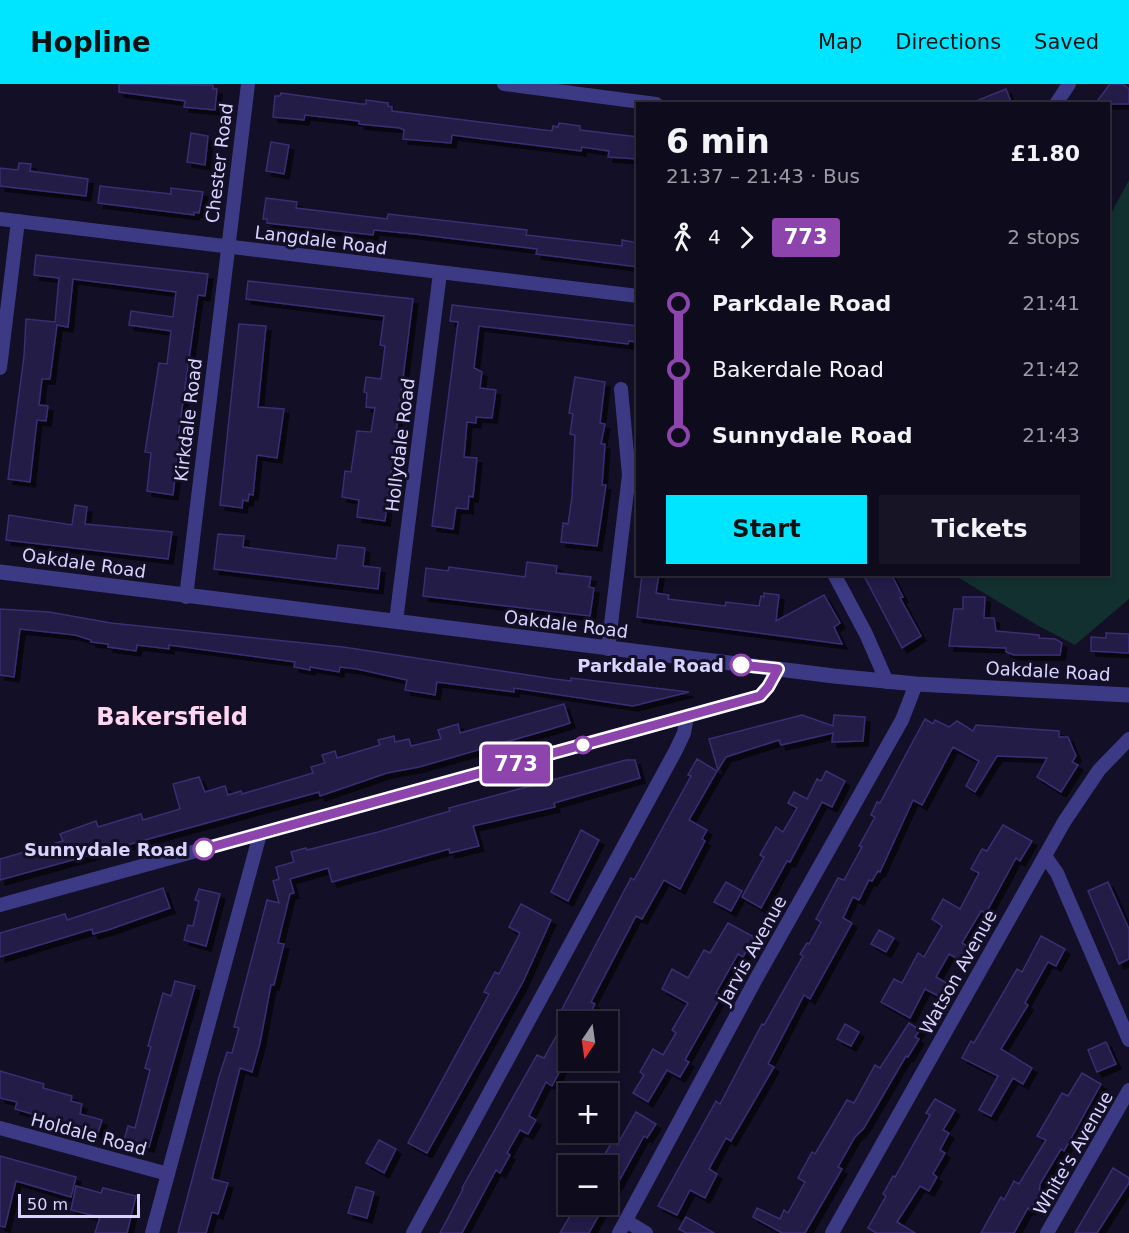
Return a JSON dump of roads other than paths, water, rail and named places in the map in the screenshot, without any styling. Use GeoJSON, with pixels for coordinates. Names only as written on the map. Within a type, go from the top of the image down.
{"type":"FeatureCollection","features":[{"type":"Feature","properties":{"kind":"street","name":"Chester Road"},"geometry":{"type":"LineString","coordinates":[[227,247],[248,84]]}},
{"type":"Feature","properties":{"kind":"street"},"geometry":{"type":"LineString","coordinates":[[504,84],[641,102]]}},
{"type":"Feature","properties":{"kind":"street"},"geometry":{"type":"LineString","coordinates":[[1057,102],[1068,84]]}},
{"type":"Feature","properties":{"kind":"street","name":"Langdale Road"},"geometry":{"type":"LineString","coordinates":[[0,219],[636,296]]}},
{"type":"Feature","properties":{"kind":"street"},"geometry":{"type":"LineString","coordinates":[[0,368],[18,221]]}},
{"type":"Feature","properties":{"kind":"street","name":"Kirkdale Road"},"geometry":{"type":"LineString","coordinates":[[186,597],[227,247]]}},
{"type":"Feature","properties":{"kind":"street","name":"Hollydale Road"},"geometry":{"type":"LineString","coordinates":[[396,621],[440,273]]}},
{"type":"Feature","properties":{"kind":"street"},"geometry":{"type":"LineString","coordinates":[[608,649],[633,472],[621,389]]}},
{"type":"Feature","properties":{"kind":"street","name":"Oakdale Road"},"geometry":{"type":"LineString","coordinates":[[0,572],[186,597],[886,682],[1129,695]]}},
{"type":"Feature","properties":{"kind":"street"},"geometry":{"type":"LineString","coordinates":[[835,576],[866,634],[886,682]]}},
{"type":"Feature","properties":{"kind":"street"},"geometry":{"type":"LineString","coordinates":[[0,905],[760,696],[778,669]]}},
{"type":"Feature","properties":{"kind":"street","name":"Jarvis Avenue"},"geometry":{"type":"LineString","coordinates":[[622,1227],[762,969],[902,720],[916,684]]}},
{"type":"Feature","properties":{"kind":"street"},"geometry":{"type":"LineString","coordinates":[[413,1233],[676,750],[684,733],[687,717]]}},
{"type":"Feature","properties":{"kind":"street","name":"Watson Avenue"},"geometry":{"type":"LineString","coordinates":[[832,1233],[1045,856],[1091,781],[1129,739]]}},
{"type":"Feature","properties":{"kind":"street"},"geometry":{"type":"LineString","coordinates":[[152,1233],[260,834]]}},
{"type":"Feature","properties":{"kind":"street"},"geometry":{"type":"LineString","coordinates":[[1045,856],[1057,873],[1129,1040]]}},
{"type":"Feature","properties":{"kind":"street","name":"White's Avenue"},"geometry":{"type":"LineString","coordinates":[[1047,1233],[1129,1090]]}},
{"type":"Feature","properties":{"kind":"street","name":"Holdale Road"},"geometry":{"type":"LineString","coordinates":[[0,1128],[168,1174]]}},
{"type":"Feature","properties":{"kind":"street"},"geometry":{"type":"LineString","coordinates":[[622,1227],[646,1233]]}},
{"type":"Feature","properties":{"kind":"place","name":"Parkdale Road"},"geometry":{"type":"Point","coordinates":[741,665]}},
{"type":"Feature","properties":{"kind":"place","name":"Sunnydale Road"},"geometry":{"type":"Point","coordinates":[204,849]}},
{"type":"Feature","properties":{"kind":"district","name":"Bakersfield"},"geometry":{"type":"Point","coordinates":[172,717]}}]}
